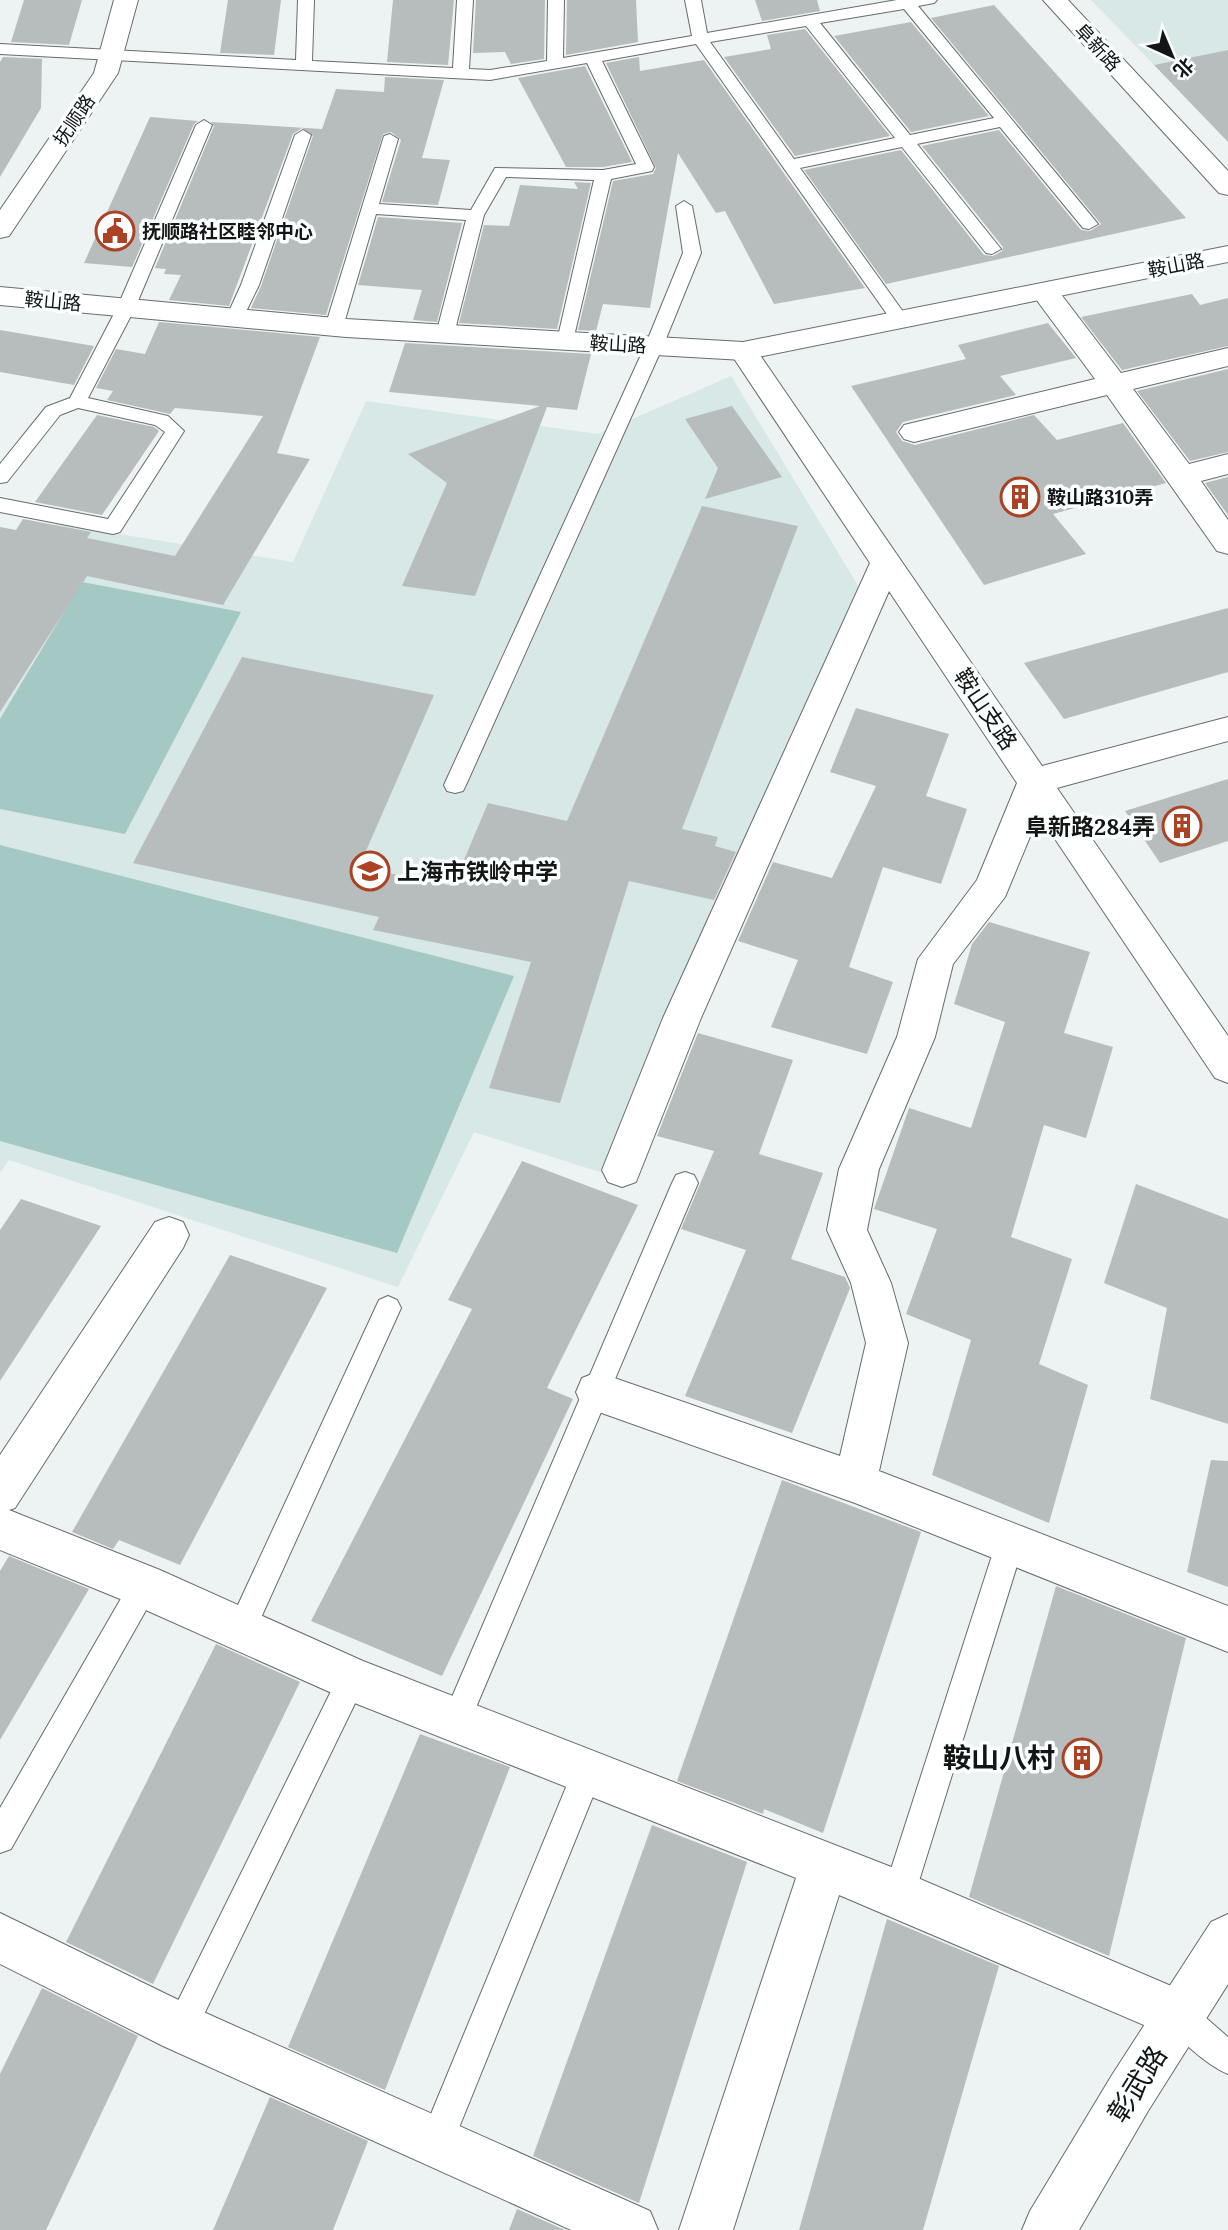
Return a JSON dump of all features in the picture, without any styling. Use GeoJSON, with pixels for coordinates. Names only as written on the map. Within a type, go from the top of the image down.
{"type":"FeatureCollection","features":[{"type":"Feature","properties":{"kind":"street","name":"抚顺路"},"geometry":{"type":"LineString","coordinates":[[0,230],[106,73],[126,0]]}},
{"type":"Feature","properties":{"kind":"street","name":"阜新路"},"geometry":{"type":"LineString","coordinates":[[1055,0],[1228,187]]}},
{"type":"Feature","properties":{"kind":"street","name":"鞍山路"},"geometry":{"type":"LineString","coordinates":[[0,296],[334,327],[743,351],[1228,254]]}},
{"type":"Feature","properties":{"kind":"street"},"geometry":{"type":"LineString","coordinates":[[1044,291],[1183,476],[1228,543]]}},
{"type":"Feature","properties":{"kind":"street","name":"鞍山支路"},"geometry":{"type":"LineString","coordinates":[[743,351],[1227,1063]]}},
{"type":"Feature","properties":{"kind":"street"},"geometry":{"type":"LineString","coordinates":[[914,432],[1228,357]]}},
{"type":"Feature","properties":{"kind":"street"},"geometry":{"type":"LineString","coordinates":[[1183,476],[1228,464]]}},
{"type":"Feature","properties":{"kind":"street"},"geometry":{"type":"LineString","coordinates":[[622,1170],[682,1018],[886,564]]}},
{"type":"Feature","properties":{"kind":"street"},"geometry":{"type":"LineString","coordinates":[[855,1482],[887,1343],[871,1283],[847,1230],[859,1169],[916,1037],[936,959],[992,887],[1035,781],[1228,729]]}},
{"type":"Feature","properties":{"kind":"street"},"geometry":{"type":"LineString","coordinates":[[0,1493],[169,1235]]}},
{"type":"Feature","properties":{"kind":"street"},"geometry":{"type":"LineString","coordinates":[[597,1392],[855,1482],[1228,1629]]}},
{"type":"Feature","properties":{"kind":"street"},"geometry":{"type":"LineString","coordinates":[[0,1528],[144,1586],[352,1679],[587,1774],[899,1894],[1180,2015]]}},
{"type":"Feature","properties":{"kind":"street"},"geometry":{"type":"LineString","coordinates":[[706,2230],[824,1865]]}},
{"type":"Feature","properties":{"kind":"street"},"geometry":{"type":"LineString","coordinates":[[0,1938],[181,2028],[631,2230]]}},
{"type":"Feature","properties":{"kind":"street","name":"彰武路"},"geometry":{"type":"LineString","coordinates":[[1049,2230],[1228,1939]]}},
{"type":"Feature","properties":{"kind":"lane"},"geometry":{"type":"LineString","coordinates":[[304,65],[306,0]]}},
{"type":"Feature","properties":{"kind":"lane"},"geometry":{"type":"LineString","coordinates":[[461,73],[465,0]]}},
{"type":"Feature","properties":{"kind":"lane"},"geometry":{"type":"LineString","coordinates":[[555,64],[556,0]]}},
{"type":"Feature","properties":{"kind":"lane"},"geometry":{"type":"LineString","coordinates":[[692,0],[700,39],[900,320]]}},
{"type":"Feature","properties":{"kind":"lane"},"geometry":{"type":"LineString","coordinates":[[0,49],[490,75],[929,0]]}},
{"type":"Feature","properties":{"kind":"lane"},"geometry":{"type":"LineString","coordinates":[[907,2],[1089,224]]}},
{"type":"Feature","properties":{"kind":"lane"},"geometry":{"type":"LineString","coordinates":[[810,20],[992,249]]}},
{"type":"Feature","properties":{"kind":"lane"},"geometry":{"type":"LineString","coordinates":[[445,334],[476,215],[501,172],[603,176],[646,167],[592,57]]}},
{"type":"Feature","properties":{"kind":"lane"},"geometry":{"type":"LineString","coordinates":[[790,165],[1004,121]]}},
{"type":"Feature","properties":{"kind":"lane"},"geometry":{"type":"LineString","coordinates":[[77,402],[126,307],[204,125]]}},
{"type":"Feature","properties":{"kind":"lane"},"geometry":{"type":"LineString","coordinates":[[235,318],[250,285],[303,135]]}},
{"type":"Feature","properties":{"kind":"lane"},"geometry":{"type":"LineString","coordinates":[[334,327],[390,139]]}},
{"type":"Feature","properties":{"kind":"lane"},"geometry":{"type":"LineString","coordinates":[[566,341],[603,176]]}},
{"type":"Feature","properties":{"kind":"lane"},"geometry":{"type":"LineString","coordinates":[[456,785],[654,346],[692,253],[684,206]]}},
{"type":"Feature","properties":{"kind":"lane"},"geometry":{"type":"LineString","coordinates":[[369,209],[476,215]]}},
{"type":"Feature","properties":{"kind":"lane"},"geometry":{"type":"LineString","coordinates":[[0,477],[53,411],[77,402],[161,420],[174,430],[113,527],[0,505]]}},
{"type":"Feature","properties":{"kind":"lane"},"geometry":{"type":"LineString","coordinates":[[456,1721],[685,1183]]}},
{"type":"Feature","properties":{"kind":"lane"},"geometry":{"type":"LineString","coordinates":[[241,1630],[388,1308]]}},
{"type":"Feature","properties":{"kind":"lane"},"geometry":{"type":"LineString","coordinates":[[899,1894],[1010,1543]]}},
{"type":"Feature","properties":{"kind":"lane"},"geometry":{"type":"LineString","coordinates":[[0,1838],[144,1586]]}},
{"type":"Feature","properties":{"kind":"lane"},"geometry":{"type":"LineString","coordinates":[[181,2028],[352,1679]]}},
{"type":"Feature","properties":{"kind":"lane"},"geometry":{"type":"LineString","coordinates":[[436,2143],[587,1774]]}},
{"type":"Feature","properties":{"kind":"lane"},"geometry":{"type":"LineString","coordinates":[[1180,2015],[1228,2058]]}},
{"type":"Feature","properties":{"kind":"shaded area"},"geometry":{"type":"Polygon","coordinates":[[[1091,0],[1228,0],[1228,50],[1154,65],[1091,0]]]}},
{"type":"Feature","properties":{"kind":"shaded area","name":"上海市铁岭中学"},"geometry":{"type":"Polygon","coordinates":[[[731,376],[862,592],[609,1175],[474,1132],[398,1287],[9,1160],[0,1173],[0,611],[56,524],[293,562],[366,401],[598,434],[731,376]]]}},
{"type":"Feature","properties":{"kind":"shaded area"},"geometry":{"type":"Polygon","coordinates":[[[82,582],[241,612],[125,834],[0,809],[0,719],[82,582]]]}},
{"type":"Feature","properties":{"kind":"shaded area"},"geometry":{"type":"Polygon","coordinates":[[[0,845],[514,976],[397,1253],[0,1141],[0,845]]]}},
{"type":"Feature","properties":{"kind":"building"},"geometry":{"type":"Polygon","coordinates":[[[24,0],[82,0],[69,45],[11,42],[24,0]]]}},
{"type":"Feature","properties":{"kind":"building"},"geometry":{"type":"Polygon","coordinates":[[[228,0],[281,0],[274,55],[220,53],[228,0]]]}},
{"type":"Feature","properties":{"kind":"building"},"geometry":{"type":"Polygon","coordinates":[[[393,0],[454,0],[448,65],[387,62],[393,0]]]}},
{"type":"Feature","properties":{"kind":"building"},"geometry":{"type":"Polygon","coordinates":[[[476,0],[545,0],[544,59],[511,64],[505,52],[473,53],[476,0]]]}},
{"type":"Feature","properties":{"kind":"building"},"geometry":{"type":"Polygon","coordinates":[[[567,0],[636,0],[638,42],[566,55],[567,0]]]}},
{"type":"Feature","properties":{"kind":"building"},"geometry":{"type":"Polygon","coordinates":[[[755,0],[817,0],[820,11],[762,21],[755,0]]]}},
{"type":"Feature","properties":{"kind":"building"},"geometry":{"type":"Polygon","coordinates":[[[994,5],[1186,218],[886,284],[804,170],[901,150],[984,255],[993,256],[1002,251],[1003,247],[922,146],[999,130],[1081,230],[1090,231],[1101,224],[931,18],[994,5]]]}},
{"type":"Feature","properties":{"kind":"building"},"geometry":{"type":"Polygon","coordinates":[[[911,22],[989,116],[911,132],[834,36],[911,22]]]}},
{"type":"Feature","properties":{"kind":"building"},"geometry":{"type":"Polygon","coordinates":[[[805,29],[890,136],[795,156],[724,57],[771,49],[767,35],[805,29]]]}},
{"type":"Feature","properties":{"kind":"building"},"geometry":{"type":"Polygon","coordinates":[[[1228,50],[1228,142],[1154,65],[1228,50]]]}},
{"type":"Feature","properties":{"kind":"building"},"geometry":{"type":"Polygon","coordinates":[[[3,57],[47,59],[42,59],[41,108],[0,177],[0,62],[3,57]]]}},
{"type":"Feature","properties":{"kind":"building"},"geometry":{"type":"Polygon","coordinates":[[[639,57],[640,71],[704,60],[865,288],[774,304],[725,211],[716,213],[678,153],[650,308],[603,304],[596,331],[578,330],[613,181],[653,174],[656,168],[606,63],[639,57]]]}},
{"type":"Feature","properties":{"kind":"building"},"geometry":{"type":"Polygon","coordinates":[[[585,66],[632,162],[603,167],[566,167],[518,78],[585,66]]]}},
{"type":"Feature","properties":{"kind":"building"},"geometry":{"type":"Polygon","coordinates":[[[385,77],[444,80],[422,158],[450,160],[438,205],[382,202],[401,140],[391,132],[383,134],[326,315],[251,308],[313,136],[302,128],[293,134],[229,306],[169,300],[181,275],[164,274],[166,269],[155,268],[214,126],[211,122],[322,129],[336,89],[384,92],[385,77]]]}},
{"type":"Feature","properties":{"kind":"building"},"geometry":{"type":"Polygon","coordinates":[[[150,117],[198,121],[194,124],[132,267],[84,263],[150,117]]]}},
{"type":"Feature","properties":{"kind":"building"},"geometry":{"type":"Polygon","coordinates":[[[574,182],[591,183],[557,329],[459,323],[484,225],[509,226],[520,185],[578,189],[574,182]]]}},
{"type":"Feature","properties":{"kind":"building"},"geometry":{"type":"Polygon","coordinates":[[[378,217],[462,223],[437,322],[413,320],[422,290],[358,285],[378,217]]]}},
{"type":"Feature","properties":{"kind":"building"},"geometry":{"type":"Polygon","coordinates":[[[1192,294],[1200,305],[1228,298],[1228,346],[1122,370],[1081,317],[1192,294]]]}},
{"type":"Feature","properties":{"kind":"building"},"geometry":{"type":"Polygon","coordinates":[[[159,322],[320,337],[277,453],[310,459],[223,605],[87,576],[0,712],[0,527],[16,530],[23,519],[91,532],[87,538],[175,556],[263,416],[175,408],[170,414],[107,400],[113,391],[96,388],[116,349],[145,354],[159,322]]]}},
{"type":"Feature","properties":{"kind":"building"},"geometry":{"type":"Polygon","coordinates":[[[1048,323],[1076,358],[1000,376],[1016,395],[903,422],[896,432],[902,441],[915,445],[1034,415],[1057,440],[1123,423],[1166,483],[1053,514],[1086,554],[984,585],[851,386],[966,359],[958,345],[1048,323]]]}},
{"type":"Feature","properties":{"kind":"building"},"geometry":{"type":"Polygon","coordinates":[[[0,330],[94,346],[74,385],[0,372],[0,330]]]}},
{"type":"Feature","properties":{"kind":"building"},"geometry":{"type":"Polygon","coordinates":[[[405,343],[591,354],[577,410],[547,407],[475,596],[402,586],[447,483],[408,454],[540,406],[389,392],[405,343]]]}},
{"type":"Feature","properties":{"kind":"building","name":"鞍山路310弄"},"geometry":{"type":"Polygon","coordinates":[[[1228,369],[1228,452],[1190,461],[1137,391],[1228,369]]]}},
{"type":"Feature","properties":{"kind":"building"},"geometry":{"type":"Polygon","coordinates":[[[732,406],[782,477],[705,499],[718,468],[685,419],[732,406]]]}},
{"type":"Feature","properties":{"kind":"building"},"geometry":{"type":"Polygon","coordinates":[[[97,415],[154,427],[159,431],[102,515],[35,502],[97,415]]]}},
{"type":"Feature","properties":{"kind":"building"},"geometry":{"type":"Polygon","coordinates":[[[1228,477],[1228,515],[1205,483],[1228,477]]]}},
{"type":"Feature","properties":{"kind":"building"},"geometry":{"type":"Polygon","coordinates":[[[702,506],[798,526],[682,829],[718,837],[715,846],[736,852],[714,900],[629,881],[560,1103],[489,1088],[531,962],[373,930],[379,917],[133,863],[242,657],[434,695],[359,867],[453,886],[488,803],[567,821],[702,506]]]}},
{"type":"Feature","properties":{"kind":"building"},"geometry":{"type":"Polygon","coordinates":[[[1228,608],[1228,672],[1064,719],[1024,663],[1228,608]]]}},
{"type":"Feature","properties":{"kind":"building"},"geometry":{"type":"Polygon","coordinates":[[[856,708],[949,734],[926,796],[967,809],[941,884],[883,867],[849,967],[893,982],[867,1054],[771,1027],[798,960],[738,941],[773,862],[832,878],[876,786],[830,772],[856,708]]]}},
{"type":"Feature","properties":{"kind":"building","name":"阜新路284弄"},"geometry":{"type":"Polygon","coordinates":[[[1228,779],[1228,841],[1160,863],[1125,811],[1228,779]]]}},
{"type":"Feature","properties":{"kind":"building"},"geometry":{"type":"Polygon","coordinates":[[[989,922],[1090,952],[1064,1033],[1113,1047],[1086,1138],[1044,1125],[1011,1237],[1072,1259],[1039,1364],[1088,1385],[1049,1523],[932,1475],[971,1340],[906,1314],[937,1229],[874,1209],[909,1108],[971,1128],[1005,1022],[954,1004],[972,944],[989,922]]]}},
{"type":"Feature","properties":{"kind":"building"},"geometry":{"type":"Polygon","coordinates":[[[698,1033],[793,1060],[759,1154],[823,1173],[791,1259],[845,1277],[850,1288],[792,1433],[685,1396],[746,1250],[681,1229],[714,1151],[657,1136],[698,1033]]]}},
{"type":"Feature","properties":{"kind":"building"},"geometry":{"type":"Polygon","coordinates":[[[522,1161],[638,1205],[547,1388],[573,1399],[442,1676],[311,1621],[472,1309],[448,1300],[522,1161]]]}},
{"type":"Feature","properties":{"kind":"building"},"geometry":{"type":"Polygon","coordinates":[[[1136,1184],[1228,1219],[1228,1424],[1150,1399],[1167,1308],[1104,1283],[1136,1184]]]}},
{"type":"Feature","properties":{"kind":"building"},"geometry":{"type":"Polygon","coordinates":[[[21,1199],[101,1226],[0,1381],[0,1230],[21,1199]]]}},
{"type":"Feature","properties":{"kind":"building"},"geometry":{"type":"Polygon","coordinates":[[[230,1255],[327,1288],[180,1565],[119,1540],[113,1549],[72,1532],[230,1255]]]}},
{"type":"Feature","properties":{"kind":"building"},"geometry":{"type":"Polygon","coordinates":[[[1211,1460],[1228,1461],[1228,1587],[1187,1572],[1211,1460]]]}},
{"type":"Feature","properties":{"kind":"building"},"geometry":{"type":"Polygon","coordinates":[[[782,1480],[921,1532],[823,1833],[764,1809],[763,1814],[677,1781],[782,1480]]]}},
{"type":"Feature","properties":{"kind":"building"},"geometry":{"type":"Polygon","coordinates":[[[9,1556],[89,1589],[0,1740],[0,1571],[9,1556]]]}},
{"type":"Feature","properties":{"kind":"building","name":"鞍山八村"},"geometry":{"type":"Polygon","coordinates":[[[1056,1586],[1186,1638],[1109,1956],[969,1897],[1056,1586]]]}},
{"type":"Feature","properties":{"kind":"building"},"geometry":{"type":"Polygon","coordinates":[[[216,1644],[300,1682],[153,1984],[66,1942],[216,1644]]]}},
{"type":"Feature","properties":{"kind":"building"},"geometry":{"type":"Polygon","coordinates":[[[420,1734],[510,1767],[385,2090],[288,2047],[420,1734]]]}},
{"type":"Feature","properties":{"kind":"building"},"geometry":{"type":"Polygon","coordinates":[[[652,1825],[747,1862],[639,2203],[533,2156],[652,1825]]]}},
{"type":"Feature","properties":{"kind":"building"},"geometry":{"type":"Polygon","coordinates":[[[887,1919],[999,1966],[923,2230],[799,2230],[887,1919]]]}},
{"type":"Feature","properties":{"kind":"building"},"geometry":{"type":"Polygon","coordinates":[[[42,1988],[138,2036],[46,2230],[0,2230],[0,2074],[42,1988]]]}},
{"type":"Feature","properties":{"kind":"building"},"geometry":{"type":"Polygon","coordinates":[[[270,2097],[368,2141],[333,2230],[213,2230],[270,2097]]]}},
{"type":"Feature","properties":{"kind":"building"},"geometry":{"type":"Polygon","coordinates":[[[517,2209],[565,2230],[509,2230],[517,2209]]]}},
{"type":"Feature","properties":{"kind":"place","name":"抚顺路社区睦邻中心"},"geometry":{"type":"Point","coordinates":[115,231]}},
{"type":"Feature","properties":{"kind":"place","name":"鞍山路310弄"},"geometry":{"type":"Point","coordinates":[1020,497]}},
{"type":"Feature","properties":{"kind":"place","name":"阜新路284弄"},"geometry":{"type":"Point","coordinates":[1182,826]}},
{"type":"Feature","properties":{"kind":"place","name":"上海市铁岭中学"},"geometry":{"type":"Point","coordinates":[370,871]}},
{"type":"Feature","properties":{"kind":"place","name":"鞍山八村"},"geometry":{"type":"Point","coordinates":[1082,1758]}}]}
